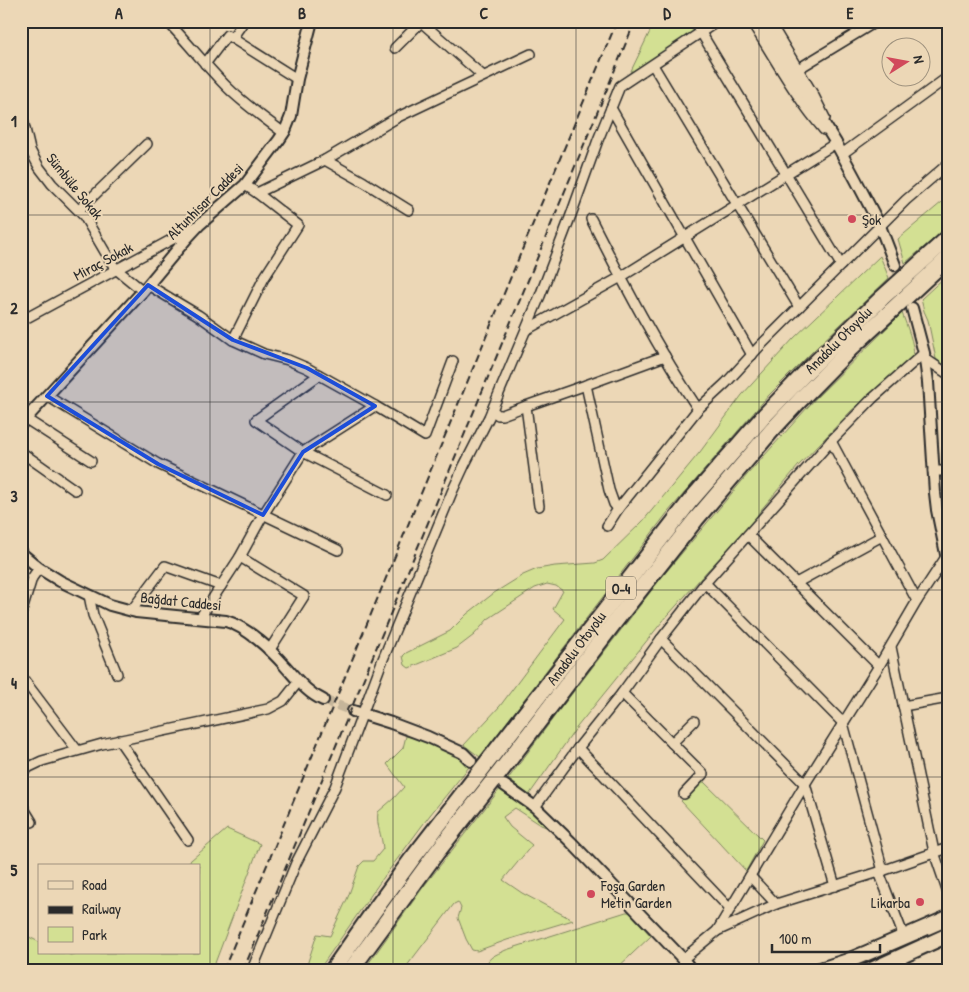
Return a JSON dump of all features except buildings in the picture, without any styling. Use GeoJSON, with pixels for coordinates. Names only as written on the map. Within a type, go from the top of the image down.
{"type":"FeatureCollection","features":[{"type":"Feature","properties":{"kind":"highway","name":"Anadolu Otoyolu"},"geometry":{"type":"LineString","coordinates":[[332,971],[412,859],[691,500],[764,416],[809,369],[875,304],[948,238]]}},
{"type":"Feature","properties":{"kind":"highway","name":"Anadolu Otoyolu"},"geometry":{"type":"LineString","coordinates":[[350,971],[436,852],[696,519],[772,430],[858,342],[948,258]]}},
{"type":"Feature","properties":{"kind":"highway"},"geometry":{"type":"LineString","coordinates":[[817,971],[845,962],[948,918]]}},
{"type":"Feature","properties":{"kind":"highway"},"geometry":{"type":"LineString","coordinates":[[869,971],[948,934]]}},
{"type":"Feature","properties":{"kind":"street"},"geometry":{"type":"LineString","coordinates":[[167,21],[205,64],[244,103],[284,133]]}},
{"type":"Feature","properties":{"kind":"street"},"geometry":{"type":"LineString","coordinates":[[232,38],[244,21]]}},
{"type":"Feature","properties":{"kind":"street","name":"Altunhisar Caddesi"},"geometry":{"type":"LineString","coordinates":[[24,422],[146,288],[199,225],[245,185],[284,133],[291,116],[297,79],[312,21]]}},
{"type":"Feature","properties":{"kind":"street"},"geometry":{"type":"LineString","coordinates":[[694,21],[841,265]]}},
{"type":"Feature","properties":{"kind":"street"},"geometry":{"type":"LineString","coordinates":[[252,970],[296,863],[335,787],[358,712],[384,657],[452,492],[492,410],[526,330],[620,86],[718,21]]}},
{"type":"Feature","properties":{"kind":"street"},"geometry":{"type":"LineString","coordinates":[[751,21],[814,118],[836,143]]}},
{"type":"Feature","properties":{"kind":"street"},"geometry":{"type":"LineString","coordinates":[[761,21],[836,143]]}},
{"type":"Feature","properties":{"kind":"street"},"geometry":{"type":"LineString","coordinates":[[770,21],[813,94],[836,143],[880,226],[895,265]]}},
{"type":"Feature","properties":{"kind":"street"},"geometry":{"type":"LineString","coordinates":[[798,69],[877,21]]}},
{"type":"Feature","properties":{"kind":"street"},"geometry":{"type":"LineString","coordinates":[[945,21],[948,26]]}},
{"type":"Feature","properties":{"kind":"street"},"geometry":{"type":"LineString","coordinates":[[395,48],[421,22],[483,76]]}},
{"type":"Feature","properties":{"kind":"street"},"geometry":{"type":"LineString","coordinates":[[205,64],[227,35],[297,79]]}},
{"type":"Feature","properties":{"kind":"street"},"geometry":{"type":"LineString","coordinates":[[258,192],[325,160],[398,117],[531,54]]}},
{"type":"Feature","properties":{"kind":"street"},"geometry":{"type":"LineString","coordinates":[[653,65],[799,308]]}},
{"type":"Feature","properties":{"kind":"street"},"geometry":{"type":"LineString","coordinates":[[842,154],[948,76]]}},
{"type":"Feature","properties":{"kind":"street"},"geometry":{"type":"LineString","coordinates":[[611,108],[752,354]]}},
{"type":"Feature","properties":{"kind":"street","name":"Sümbüle Sokak"},"geometry":{"type":"LineString","coordinates":[[21,112],[30,150],[39,167],[52,184],[79,210],[90,224],[104,252],[116,269],[146,288],[198,315],[233,340],[264,354],[297,364],[376,406],[425,436],[453,361]]}},
{"type":"Feature","properties":{"kind":"street"},"geometry":{"type":"LineString","coordinates":[[526,330],[621,277],[836,143]]}},
{"type":"Feature","properties":{"kind":"street"},"geometry":{"type":"LineString","coordinates":[[79,210],[147,144]]}},
{"type":"Feature","properties":{"kind":"street"},"geometry":{"type":"LineString","coordinates":[[325,160],[409,210]]}},
{"type":"Feature","properties":{"kind":"street"},"geometry":{"type":"LineString","coordinates":[[606,526],[698,409],[726,383],[752,354],[906,200],[948,164]]}},
{"type":"Feature","properties":{"kind":"street"},"geometry":{"type":"LineString","coordinates":[[233,340],[264,278],[298,225],[258,192],[245,185]]}},
{"type":"Feature","properties":{"kind":"street"},"geometry":{"type":"LineString","coordinates":[[591,219],[677,378],[698,409]]}},
{"type":"Feature","properties":{"kind":"street","name":"Miraç Sokak"},"geometry":{"type":"LineString","coordinates":[[21,321],[199,225]]}},
{"type":"Feature","properties":{"kind":"street"},"geometry":{"type":"LineString","coordinates":[[717,931],[804,784],[891,647],[917,601],[947,560],[937,510],[928,382],[924,355],[912,308]]}},
{"type":"Feature","properties":{"kind":"street"},"geometry":{"type":"LineString","coordinates":[[924,355],[948,374]]}},
{"type":"Feature","properties":{"kind":"street"},"geometry":{"type":"LineString","coordinates":[[535,807],[705,583],[872,399],[924,355]]}},
{"type":"Feature","properties":{"kind":"street"},"geometry":{"type":"LineString","coordinates":[[492,410],[498,415],[665,356]]}},
{"type":"Feature","properties":{"kind":"street"},"geometry":{"type":"LineString","coordinates":[[319,376],[256,420],[304,452],[387,495]]}},
{"type":"Feature","properties":{"kind":"street"},"geometry":{"type":"LineString","coordinates":[[586,385],[608,490],[618,509]]}},
{"type":"Feature","properties":{"kind":"street"},"geometry":{"type":"LineString","coordinates":[[47,396],[158,464],[338,550]]}},
{"type":"Feature","properties":{"kind":"street"},"geometry":{"type":"LineString","coordinates":[[200,618],[240,557],[304,452],[376,406]]}},
{"type":"Feature","properties":{"kind":"street"},"geometry":{"type":"LineString","coordinates":[[526,406],[539,506]]}},
{"type":"Feature","properties":{"kind":"street"},"geometry":{"type":"LineString","coordinates":[[24,422],[91,461]]}},
{"type":"Feature","properties":{"kind":"street"},"geometry":{"type":"LineString","coordinates":[[832,441],[917,601]]}},
{"type":"Feature","properties":{"kind":"street"},"geometry":{"type":"LineString","coordinates":[[21,452],[75,490]]}},
{"type":"Feature","properties":{"kind":"street"},"geometry":{"type":"LineString","coordinates":[[933,472],[948,470]]}},
{"type":"Feature","properties":{"kind":"street"},"geometry":{"type":"LineString","coordinates":[[748,535],[879,666]]}},
{"type":"Feature","properties":{"kind":"street"},"geometry":{"type":"LineString","coordinates":[[796,583],[882,536]]}},
{"type":"Feature","properties":{"kind":"street","name":"Bağdat Caddesi"},"geometry":{"type":"LineString","coordinates":[[21,553],[39,568],[60,581],[110,605],[146,614],[232,622],[252,635],[312,695],[323,700]]}},
{"type":"Feature","properties":{"kind":"street"},"geometry":{"type":"LineString","coordinates":[[240,557],[304,596],[269,651]]}},
{"type":"Feature","properties":{"kind":"street"},"geometry":{"type":"LineString","coordinates":[[131,611],[164,566],[221,586]]}},
{"type":"Feature","properties":{"kind":"street"},"geometry":{"type":"LineString","coordinates":[[21,614],[32,578],[39,568]]}},
{"type":"Feature","properties":{"kind":"street"},"geometry":{"type":"LineString","coordinates":[[705,583],[844,723],[881,871],[904,936]]}},
{"type":"Feature","properties":{"kind":"street"},"geometry":{"type":"LineString","coordinates":[[89,595],[93,615],[117,674]]}},
{"type":"Feature","properties":{"kind":"street"},"geometry":{"type":"LineString","coordinates":[[661,639],[804,784],[835,886]]}},
{"type":"Feature","properties":{"kind":"street"},"geometry":{"type":"LineString","coordinates":[[891,647],[934,852],[948,893]]}},
{"type":"Feature","properties":{"kind":"street"},"geometry":{"type":"LineString","coordinates":[[21,676],[77,750]]}},
{"type":"Feature","properties":{"kind":"street"},"geometry":{"type":"LineString","coordinates":[[21,771],[42,761],[77,750],[268,709],[283,701],[299,681]]}},
{"type":"Feature","properties":{"kind":"street"},"geometry":{"type":"LineString","coordinates":[[622,693],[703,774],[684,794]]}},
{"type":"Feature","properties":{"kind":"street"},"geometry":{"type":"LineString","coordinates":[[903,706],[948,698]]}},
{"type":"Feature","properties":{"kind":"street"},"geometry":{"type":"LineString","coordinates":[[358,712],[443,743],[463,753],[471,761]]}},
{"type":"Feature","properties":{"kind":"street"},"geometry":{"type":"LineString","coordinates":[[672,743],[694,721]]}},
{"type":"Feature","properties":{"kind":"street"},"geometry":{"type":"LineString","coordinates":[[119,740],[188,840]]}},
{"type":"Feature","properties":{"kind":"street"},"geometry":{"type":"LineString","coordinates":[[578,748],[730,909]]}},
{"type":"Feature","properties":{"kind":"street"},"geometry":{"type":"LineString","coordinates":[[504,785],[535,807],[571,842],[683,959],[692,971]]}},
{"type":"Feature","properties":{"kind":"street"},"geometry":{"type":"LineString","coordinates":[[21,804],[32,822]]}},
{"type":"Feature","properties":{"kind":"street"},"geometry":{"type":"LineString","coordinates":[[683,959],[717,931],[776,904],[948,848]]}},
{"type":"Feature","properties":{"kind":"street"},"geometry":{"type":"LineString","coordinates":[[750,876],[776,904]]}},
{"type":"Feature","properties":{"kind":"street"},"geometry":{"type":"LineString","coordinates":[[683,959],[698,971]]}},
{"type":"Feature","properties":{"kind":"highlighted area"},"geometry":{"type":"Polygon","coordinates":[[[148,285],[233,340],[307,368],[375,406],[303,452],[263,515],[158,464],[47,396],[148,285]]]}},
{"type":"Feature","properties":{"kind":"green space"},"geometry":{"type":"Polygon","coordinates":[[[655,21],[689,21],[695,32],[630,73],[655,21]]]}},
{"type":"Feature","properties":{"kind":"green space"},"geometry":{"type":"Polygon","coordinates":[[[948,197],[948,227],[905,263],[898,239],[948,197]]]}},
{"type":"Feature","properties":{"kind":"green space"},"geometry":{"type":"Polygon","coordinates":[[[880,256],[889,278],[769,395],[668,512],[480,757],[464,745],[500,706],[565,619],[553,609],[563,591],[556,586],[547,584],[535,588],[488,619],[474,635],[457,648],[409,668],[405,665],[403,656],[450,631],[467,614],[494,593],[523,575],[537,569],[595,563],[603,560],[643,521],[700,452],[742,395],[794,338],[880,256]]]}},
{"type":"Feature","properties":{"kind":"green space"},"geometry":{"type":"Polygon","coordinates":[[[948,274],[948,368],[936,359],[928,320],[921,299],[948,274]]]}},
{"type":"Feature","properties":{"kind":"green space"},"geometry":{"type":"Polygon","coordinates":[[[902,313],[914,352],[911,358],[851,411],[799,465],[760,511],[754,522],[662,622],[577,727],[529,795],[508,779],[661,578],[747,475],[816,398],[902,313]]]}},
{"type":"Feature","properties":{"kind":"green space"},"geometry":{"type":"Polygon","coordinates":[[[406,736],[446,749],[458,756],[469,767],[430,815],[378,885],[318,971],[305,971],[317,934],[330,936],[348,897],[359,866],[364,861],[373,861],[383,849],[378,812],[404,787],[387,764],[403,748],[406,736]]]}},
{"type":"Feature","properties":{"kind":"green space"},"geometry":{"type":"Polygon","coordinates":[[[702,780],[763,840],[746,871],[681,801],[702,780]]]}},
{"type":"Feature","properties":{"kind":"green space"},"geometry":{"type":"Polygon","coordinates":[[[500,789],[519,799],[551,829],[541,825],[515,808],[503,817],[510,827],[532,845],[503,880],[522,893],[573,920],[477,951],[472,950],[466,939],[458,918],[461,908],[458,902],[454,904],[403,971],[363,971],[424,886],[500,789]]]}},
{"type":"Feature","properties":{"kind":"green space"},"geometry":{"type":"Polygon","coordinates":[[[227,829],[260,844],[212,971],[21,971],[21,943],[29,937],[38,942],[38,954],[200,954],[200,864],[186,864],[227,829]]]}},
{"type":"Feature","properties":{"kind":"green space"},"geometry":{"type":"Polygon","coordinates":[[[629,912],[651,936],[614,971],[486,971],[489,960],[506,950],[629,912]]]}},
{"type":"Feature","properties":{"kind":"tunnel"},"geometry":{"type":"LineString","coordinates":[[895,265],[909,301]]}},
{"type":"Feature","properties":{"kind":"tunnel"},"geometry":{"type":"LineString","coordinates":[[323,700],[353,711]]}},
{"type":"Feature","properties":{"kind":"railway"},"geometry":{"type":"LineString","coordinates":[[223,971],[617,21]]}},
{"type":"Feature","properties":{"kind":"railway"},"geometry":{"type":"LineString","coordinates":[[243,971],[635,21]]}},
{"type":"Feature","properties":{"kind":"place","name":"Şok"},"geometry":{"type":"Point","coordinates":[852,219]}},
{"type":"Feature","properties":{"kind":"place","name":"Foşa Garden Metin Garden"},"geometry":{"type":"Point","coordinates":[591,894]}},
{"type":"Feature","properties":{"kind":"place","name":"Likarba"},"geometry":{"type":"Point","coordinates":[920,902]}}]}
